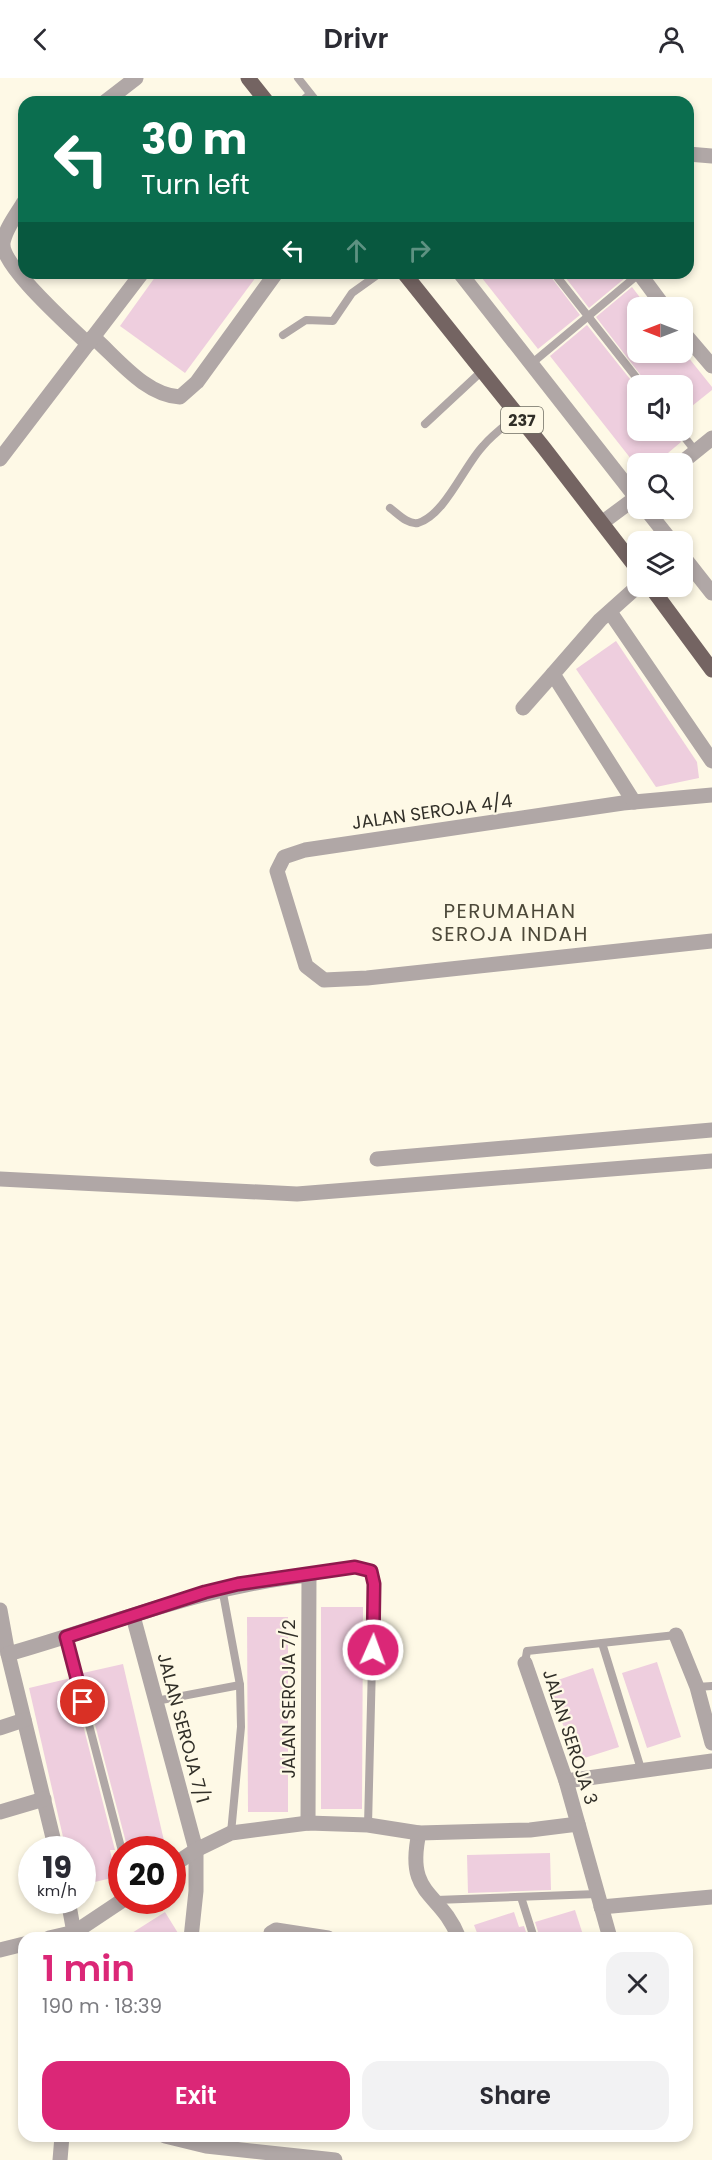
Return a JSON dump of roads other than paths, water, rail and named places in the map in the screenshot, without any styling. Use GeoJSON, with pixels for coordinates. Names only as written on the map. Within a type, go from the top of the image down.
{"type":"FeatureCollection","features":[{"type":"Feature","properties":{"kind":"main road"},"geometry":{"type":"LineString","coordinates":[[248,78],[262,96]]}},
{"type":"Feature","properties":{"kind":"main road","name":"237"},"geometry":{"type":"LineString","coordinates":[[409,279],[627,555]]}},
{"type":"Feature","properties":{"kind":"main road"},"geometry":{"type":"LineString","coordinates":[[658,597],[712,670]]}},
{"type":"Feature","properties":{"kind":"street"},"geometry":{"type":"LineString","coordinates":[[113,96],[136,78]]}},
{"type":"Feature","properties":{"kind":"street"},"geometry":{"type":"LineString","coordinates":[[694,154],[712,156]]}},
{"type":"Feature","properties":{"kind":"street"},"geometry":{"type":"LineString","coordinates":[[18,212],[6,233],[3,245],[6,255],[18,271]]}},
{"type":"Feature","properties":{"kind":"street"},"geometry":{"type":"LineString","coordinates":[[24,279],[91,341],[150,388],[166,396],[180,397],[197,382],[272,279]]}},
{"type":"Feature","properties":{"kind":"street"},"geometry":{"type":"LineString","coordinates":[[0,459],[138,279]]}},
{"type":"Feature","properties":{"kind":"street"},"geometry":{"type":"LineString","coordinates":[[465,279],[627,485]]}},
{"type":"Feature","properties":{"kind":"street"},"geometry":{"type":"LineString","coordinates":[[644,279],[657,297]]}},
{"type":"Feature","properties":{"kind":"street"},"geometry":{"type":"LineString","coordinates":[[693,344],[712,366]]}},
{"type":"Feature","properties":{"kind":"street"},"geometry":{"type":"LineString","coordinates":[[693,454],[712,438]]}},
{"type":"Feature","properties":{"kind":"street"},"geometry":{"type":"LineString","coordinates":[[603,522],[627,507]]}},
{"type":"Feature","properties":{"kind":"street"},"geometry":{"type":"LineString","coordinates":[[654,519],[663,531]]}},
{"type":"Feature","properties":{"kind":"street"},"geometry":{"type":"LineString","coordinates":[[693,569],[712,593]]}},
{"type":"Feature","properties":{"kind":"street"},"geometry":{"type":"LineString","coordinates":[[523,708],[627,596]]}},
{"type":"Feature","properties":{"kind":"street"},"geometry":{"type":"LineString","coordinates":[[610,612],[712,760]]}},
{"type":"Feature","properties":{"kind":"street"},"geometry":{"type":"LineString","coordinates":[[553,674],[634,802]]}},
{"type":"Feature","properties":{"kind":"street","name":"JALAN SEROJA 4/4"},"geometry":{"type":"LineString","coordinates":[[712,795],[634,802],[290,853],[280,863],[278,880],[306,966],[324,980],[335,981],[712,941]]}},
{"type":"Feature","properties":{"kind":"street"},"geometry":{"type":"LineString","coordinates":[[377,1159],[712,1130]]}},
{"type":"Feature","properties":{"kind":"street"},"geometry":{"type":"LineString","coordinates":[[0,1179],[297,1194],[712,1161]]}},
{"type":"Feature","properties":{"kind":"street"},"geometry":{"type":"LineString","coordinates":[[8,1654],[222,1588],[259,1580],[309,1575]]}},
{"type":"Feature","properties":{"kind":"street","name":"JALAN SEROJA 7/2"},"geometry":{"type":"LineString","coordinates":[[308,1823],[309,1575]]}},
{"type":"Feature","properties":{"kind":"street"},"geometry":{"type":"LineString","coordinates":[[0,1610],[8,1654],[53,1836]]}},
{"type":"Feature","properties":{"kind":"street","name":"JALAN SEROJA 7/1"},"geometry":{"type":"LineString","coordinates":[[133,1616],[196,1850],[196,1891],[192,1932]]}},
{"type":"Feature","properties":{"kind":"street"},"geometry":{"type":"LineString","coordinates":[[676,1635],[704,1687],[712,1743]]}},
{"type":"Feature","properties":{"kind":"street","name":"JALAN SEROJA 3"},"geometry":{"type":"LineString","coordinates":[[525,1663],[566,1781],[608,1932]]}},
{"type":"Feature","properties":{"kind":"street"},"geometry":{"type":"LineString","coordinates":[[0,1728],[24,1720]]}},
{"type":"Feature","properties":{"kind":"street"},"geometry":{"type":"LineString","coordinates":[[566,1781],[640,1769],[712,1761]]}},
{"type":"Feature","properties":{"kind":"street"},"geometry":{"type":"LineString","coordinates":[[0,1812],[44,1799]]}},
{"type":"Feature","properties":{"kind":"street"},"geometry":{"type":"LineString","coordinates":[[186,1857],[231,1833],[308,1823],[368,1825],[419,1833],[530,1830],[578,1824]]}},
{"type":"Feature","properties":{"kind":"street"},"geometry":{"type":"LineString","coordinates":[[419,1833],[415,1853],[416,1875],[455,1932]]}},
{"type":"Feature","properties":{"kind":"street"},"geometry":{"type":"LineString","coordinates":[[599,1901],[712,1897]]}},
{"type":"Feature","properties":{"kind":"street"},"geometry":{"type":"LineString","coordinates":[[79,1932],[108,1911]]}},
{"type":"Feature","properties":{"kind":"street"},"geometry":{"type":"LineString","coordinates":[[71,1914],[74,1932]]}},
{"type":"Feature","properties":{"kind":"street"},"geometry":{"type":"LineString","coordinates":[[273,1932],[276,1930],[289,1932]]}},
{"type":"Feature","properties":{"kind":"street"},"geometry":{"type":"LineString","coordinates":[[0,1950],[18,1946]]}},
{"type":"Feature","properties":{"kind":"street"},"geometry":{"type":"LineString","coordinates":[[60,2160],[62,2142]]}},
{"type":"Feature","properties":{"kind":"street"},"geometry":{"type":"LineString","coordinates":[[190,2142],[289,2157],[336,2160]]}},
{"type":"Feature","properties":{"kind":"lane"},"geometry":{"type":"LineString","coordinates":[[298,78],[310,94],[308,96]]}},
{"type":"Feature","properties":{"kind":"lane"},"geometry":{"type":"LineString","coordinates":[[283,335],[306,320],[333,321],[352,292],[371,279]]}},
{"type":"Feature","properties":{"kind":"lane"},"geometry":{"type":"LineString","coordinates":[[559,279],[635,375]]}},
{"type":"Feature","properties":{"kind":"lane"},"geometry":{"type":"LineString","coordinates":[[531,364],[633,279]]}},
{"type":"Feature","properties":{"kind":"lane"},"geometry":{"type":"LineString","coordinates":[[425,424],[482,371]]}},
{"type":"Feature","properties":{"kind":"lane"},"geometry":{"type":"LineString","coordinates":[[390,508],[416,524],[426,519],[444,502],[466,466],[484,445],[518,415]]}},
{"type":"Feature","properties":{"kind":"lane"},"geometry":{"type":"LineString","coordinates":[[688,441],[696,452]]}},
{"type":"Feature","properties":{"kind":"lane"},"geometry":{"type":"LineString","coordinates":[[309,1575],[355,1567],[371,1571],[374,1584],[368,1825]]}},
{"type":"Feature","properties":{"kind":"lane"},"geometry":{"type":"LineString","coordinates":[[222,1588],[240,1685],[241,1727],[231,1833]]}},
{"type":"Feature","properties":{"kind":"lane"},"geometry":{"type":"LineString","coordinates":[[525,1663],[527,1651],[676,1635]]}},
{"type":"Feature","properties":{"kind":"lane"},"geometry":{"type":"LineString","coordinates":[[66,1637],[118,1836]]}},
{"type":"Feature","properties":{"kind":"lane"},"geometry":{"type":"LineString","coordinates":[[602,1643],[640,1769]]}},
{"type":"Feature","properties":{"kind":"lane"},"geometry":{"type":"LineString","coordinates":[[156,1701],[240,1685]]}},
{"type":"Feature","properties":{"kind":"lane"},"geometry":{"type":"LineString","coordinates":[[521,1897],[532,1932]]}},
{"type":"Feature","properties":{"kind":"lane"},"geometry":{"type":"LineString","coordinates":[[434,1900],[521,1897],[599,1901]]}},
{"type":"Feature","properties":{"kind":"district","name":"PERUMAHAN SEROJA INDAH"},"geometry":{"type":"Point","coordinates":[510,922]}}]}
